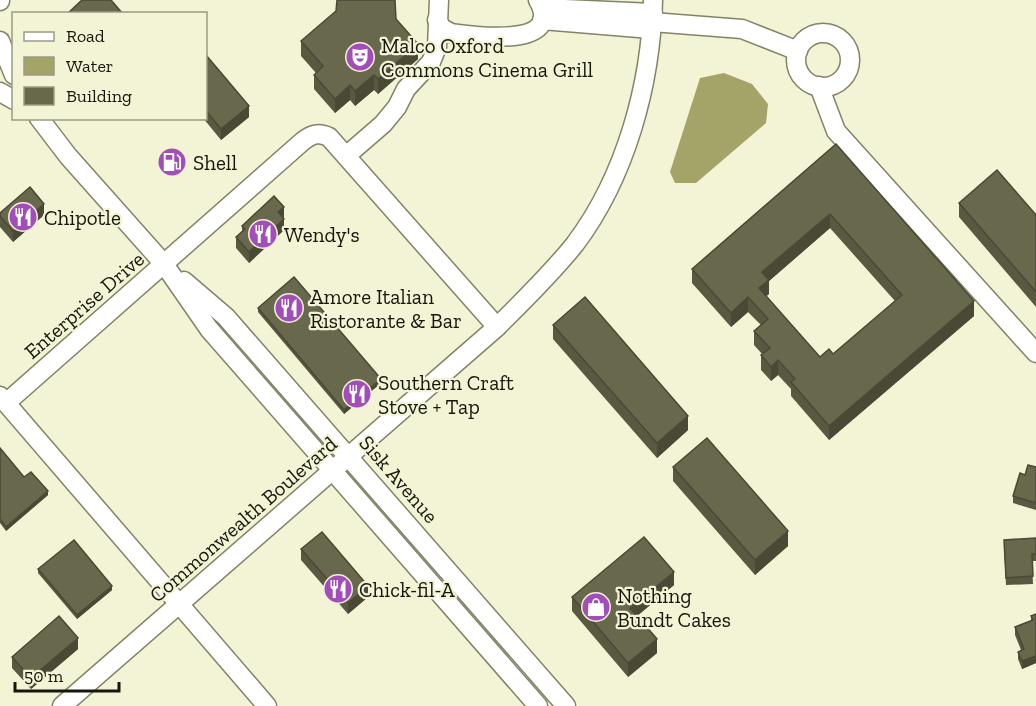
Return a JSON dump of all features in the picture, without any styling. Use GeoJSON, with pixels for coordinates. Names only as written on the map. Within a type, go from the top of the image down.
{"type":"FeatureCollection","features":[{"type":"Feature","properties":{"kind":"street"},"geometry":{"type":"LineString","coordinates":[[346,156],[383,124],[397,107],[406,88],[431,62],[437,47],[439,0]]}},
{"type":"Feature","properties":{"kind":"street"},"geometry":{"type":"LineString","coordinates":[[437,20],[442,28],[451,33],[521,37],[535,30],[541,9],[652,16],[742,29],[798,51]]}},
{"type":"Feature","properties":{"kind":"street","name":"Commonwealth Boulevard"},"geometry":{"type":"LineString","coordinates":[[62,706],[497,327],[545,280],[576,242],[600,201],[637,115],[646,74],[652,16]]}},
{"type":"Feature","properties":{"kind":"street"},"geometry":{"type":"LineString","coordinates":[[817,34],[833,35],[845,45],[850,61],[844,77],[828,86],[819,86],[810,83],[798,69],[798,51],[802,43],[817,34]]}},
{"type":"Feature","properties":{"kind":"street"},"geometry":{"type":"LineString","coordinates":[[0,41],[12,70]]}},
{"type":"Feature","properties":{"kind":"street"},"geometry":{"type":"LineString","coordinates":[[819,86],[836,131],[1036,353]]}},
{"type":"Feature","properties":{"kind":"street","name":"Sisk Avenue"},"geometry":{"type":"LineString","coordinates":[[41,120],[68,156],[164,264],[209,329],[538,706]]}},
{"type":"Feature","properties":{"kind":"street","name":"Enterprise Drive"},"geometry":{"type":"LineString","coordinates":[[3,400],[164,264],[311,135],[321,133],[329,137],[497,327]]}},
{"type":"Feature","properties":{"kind":"street","name":"Sisk Avenue"},"geometry":{"type":"LineString","coordinates":[[164,264],[226,317],[350,456],[566,706]]}},
{"type":"Feature","properties":{"kind":"street"},"geometry":{"type":"LineString","coordinates":[[3,400],[267,706]]}},
{"type":"Feature","properties":{"kind":"water"},"geometry":{"type":"Polygon","coordinates":[[[724,73],[752,84],[768,104],[766,123],[696,183],[675,183],[670,172],[700,78],[724,73]]]}},
{"type":"Feature","properties":{"kind":"building"},"geometry":{"type":"Polygon","coordinates":[[[82,0],[111,0],[121,12],[69,12],[82,0]]]}},
{"type":"Feature","properties":{"kind":"building","name":"Malco Oxford Commons Cinema Grill"},"geometry":{"type":"Polygon","coordinates":[[[337,0],[395,0],[396,19],[418,44],[378,79],[374,75],[355,91],[350,85],[335,99],[314,75],[323,66],[301,41],[336,11],[337,0]]]}},
{"type":"Feature","properties":{"kind":"building"},"geometry":{"type":"Polygon","coordinates":[[[207,56],[249,106],[221,129],[207,112],[207,56]]]}},
{"type":"Feature","properties":{"kind":"building"},"geometry":{"type":"Polygon","coordinates":[[[836,144],[974,301],[829,426],[791,382],[795,379],[778,360],[771,367],[761,355],[770,348],[754,331],[768,319],[748,297],[731,313],[692,269],[836,144]],[[830,214],[762,272],[769,280],[759,288],[820,357],[829,349],[833,354],[902,295],[830,214]]]}},
{"type":"Feature","properties":{"kind":"building"},"geometry":{"type":"Polygon","coordinates":[[[997,170],[1036,215],[1036,292],[959,203],[997,170]]]}},
{"type":"Feature","properties":{"kind":"building"},"geometry":{"type":"Polygon","coordinates":[[[30,187],[44,204],[13,231],[0,213],[30,187]]]}},
{"type":"Feature","properties":{"kind":"building","name":"Wendy's"},"geometry":{"type":"Polygon","coordinates":[[[274,196],[284,207],[278,212],[284,219],[249,252],[236,237],[245,229],[242,226],[274,196]]]}},
{"type":"Feature","properties":{"kind":"building"},"geometry":{"type":"Polygon","coordinates":[[[294,277],[381,379],[344,410],[258,308],[294,277]]]}},
{"type":"Feature","properties":{"kind":"building"},"geometry":{"type":"Polygon","coordinates":[[[585,297],[688,416],[657,443],[553,325],[585,297]]]}},
{"type":"Feature","properties":{"kind":"building"},"geometry":{"type":"Polygon","coordinates":[[[707,438],[788,531],[755,560],[673,467],[707,438]]]}},
{"type":"Feature","properties":{"kind":"building"},"geometry":{"type":"Polygon","coordinates":[[[0,448],[24,477],[31,472],[48,491],[6,527],[0,519],[0,448]]]}},
{"type":"Feature","properties":{"kind":"building"},"geometry":{"type":"Polygon","coordinates":[[[1028,465],[1036,467],[1036,503],[1013,496],[1020,473],[1025,475],[1028,465]]]}},
{"type":"Feature","properties":{"kind":"building"},"geometry":{"type":"Polygon","coordinates":[[[322,532],[368,586],[348,603],[301,549],[322,532]]]}},
{"type":"Feature","properties":{"kind":"building"},"geometry":{"type":"Polygon","coordinates":[[[644,537],[674,572],[630,608],[657,639],[628,663],[572,597],[644,537]]]}},
{"type":"Feature","properties":{"kind":"building"},"geometry":{"type":"Polygon","coordinates":[[[1036,538],[1036,554],[1032,554],[1033,576],[1006,578],[1004,540],[1036,538]]]}},
{"type":"Feature","properties":{"kind":"building"},"geometry":{"type":"Polygon","coordinates":[[[74,540],[112,586],[77,615],[38,569],[74,540]]]}},
{"type":"Feature","properties":{"kind":"building"},"geometry":{"type":"Polygon","coordinates":[[[1036,614],[1036,656],[1022,661],[1018,652],[1024,649],[1015,627],[1033,620],[1031,616],[1036,614]]]}},
{"type":"Feature","properties":{"kind":"building"},"geometry":{"type":"Polygon","coordinates":[[[59,616],[78,638],[31,678],[12,657],[59,616]]]}},
{"type":"Feature","properties":{"kind":"place","name":"Malco Oxford Commons Cinema Grill"},"geometry":{"type":"Point","coordinates":[360,57]}},
{"type":"Feature","properties":{"kind":"place","name":"Shell"},"geometry":{"type":"Point","coordinates":[172,162]}},
{"type":"Feature","properties":{"kind":"place","name":"Chipotle"},"geometry":{"type":"Point","coordinates":[23,217]}},
{"type":"Feature","properties":{"kind":"place","name":"Wendy's"},"geometry":{"type":"Point","coordinates":[263,234]}},
{"type":"Feature","properties":{"kind":"place","name":"Amore Italian Ristorante & Bar"},"geometry":{"type":"Point","coordinates":[289,308]}},
{"type":"Feature","properties":{"kind":"place","name":"Southern Craft Stove + Tap"},"geometry":{"type":"Point","coordinates":[357,394]}},
{"type":"Feature","properties":{"kind":"place","name":"Chick-fil-A"},"geometry":{"type":"Point","coordinates":[338,589]}},
{"type":"Feature","properties":{"kind":"place","name":"Nothing Bundt Cakes"},"geometry":{"type":"Point","coordinates":[596,607]}}]}
